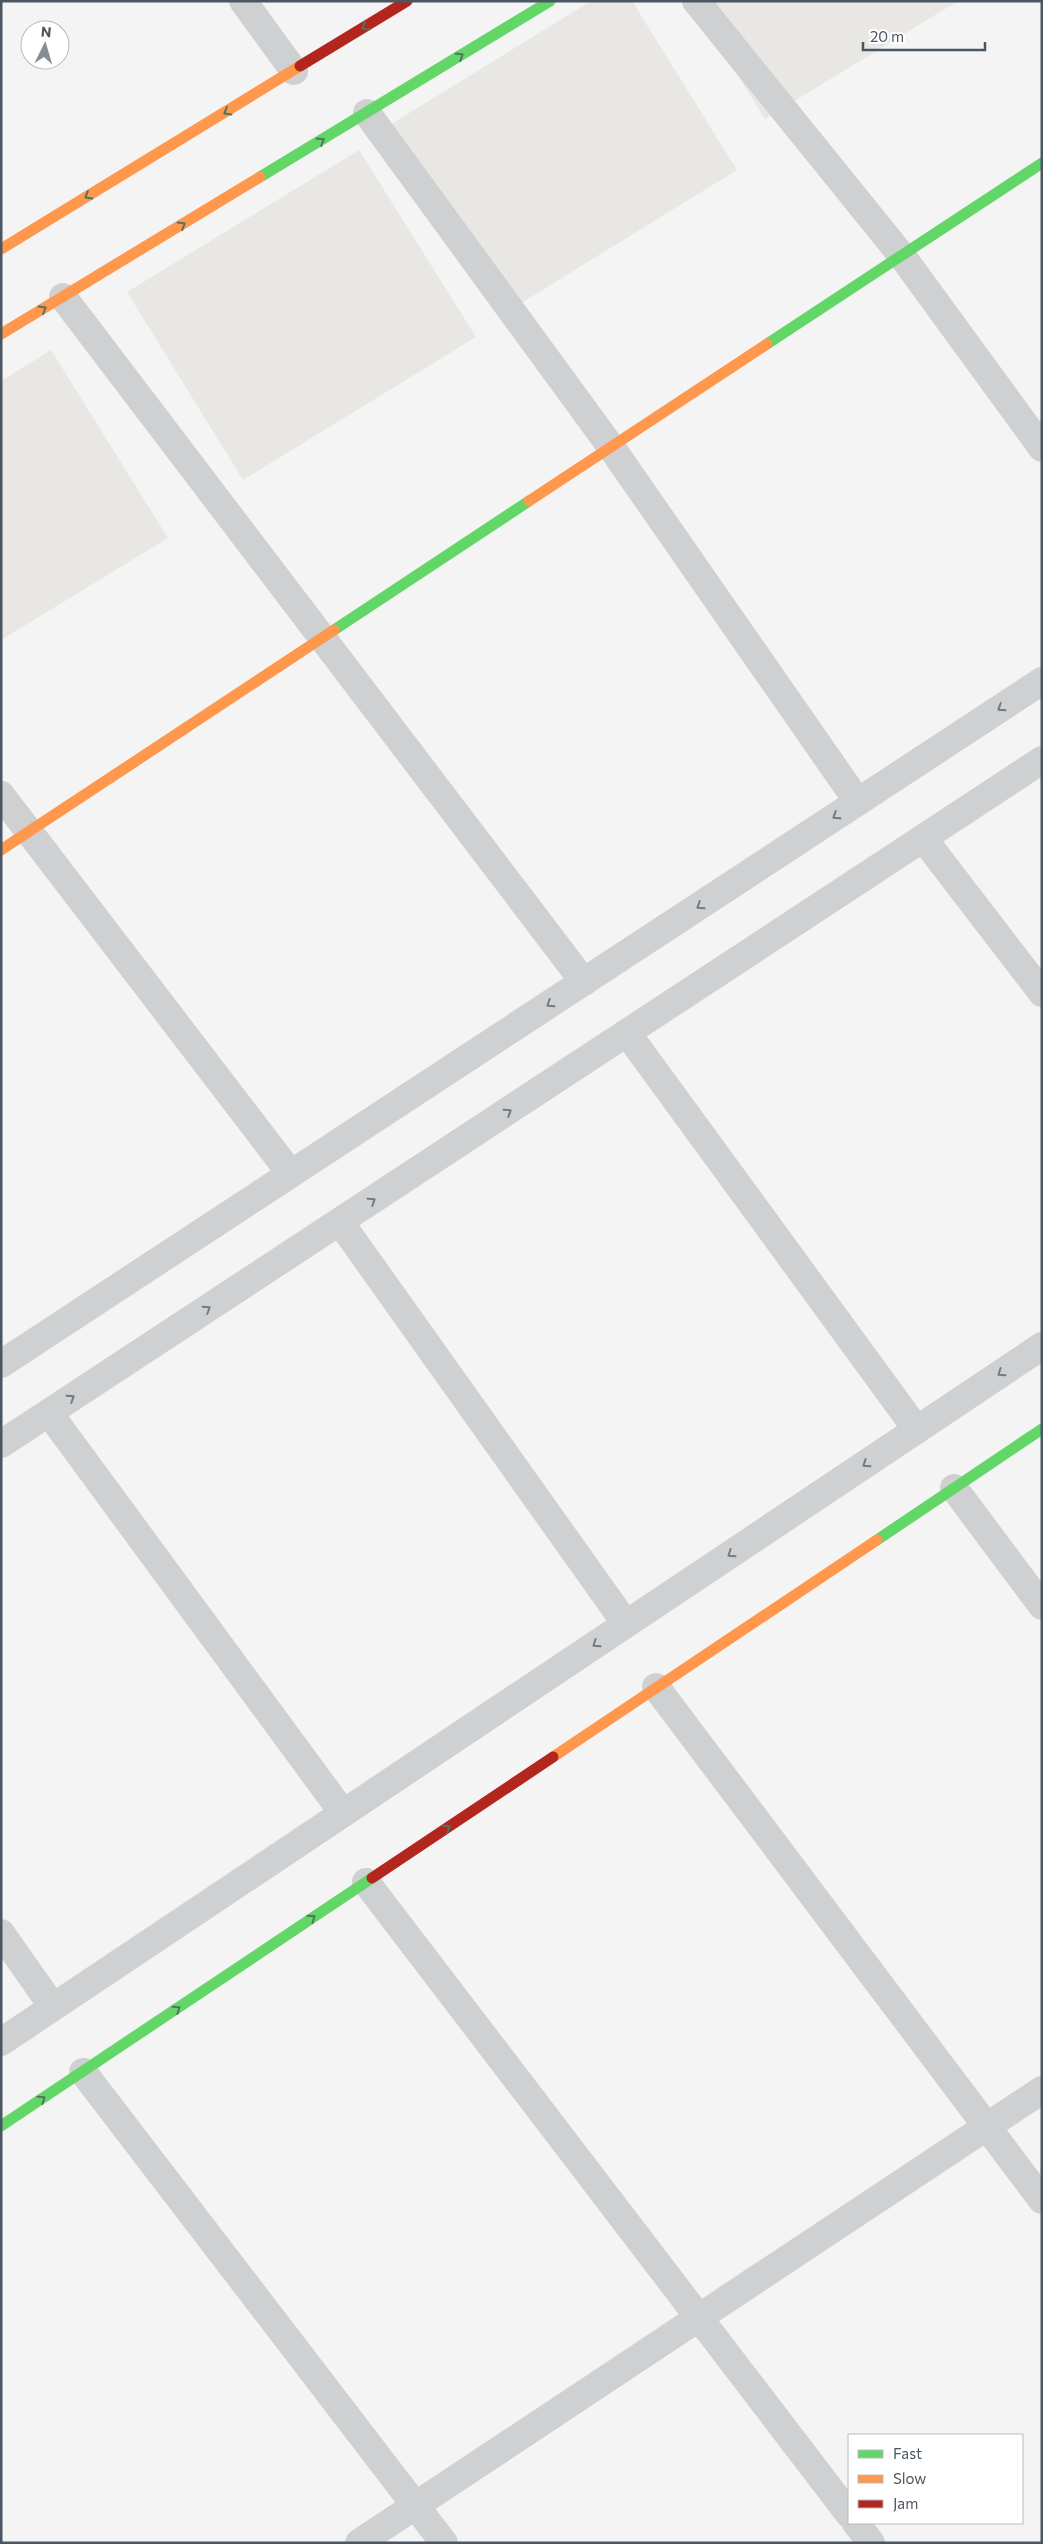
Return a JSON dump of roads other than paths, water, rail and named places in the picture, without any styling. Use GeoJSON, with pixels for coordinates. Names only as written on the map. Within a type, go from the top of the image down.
{"type":"FeatureCollection","features":[{"type":"Feature","properties":{"kind":"street"},"geometry":{"type":"LineString","coordinates":[[243,1],[294,71]]}},
{"type":"Feature","properties":{"kind":"street"},"geometry":{"type":"LineString","coordinates":[[3,244],[294,71],[407,1]]}},
{"type":"Feature","properties":{"kind":"street"},"geometry":{"type":"LineString","coordinates":[[1,334],[550,1]]}},
{"type":"Feature","properties":{"kind":"street"},"geometry":{"type":"LineString","coordinates":[[696,1],[902,256],[1042,448]]}},
{"type":"Feature","properties":{"kind":"street"},"geometry":{"type":"LineString","coordinates":[[367,112],[611,447],[858,802]]}},
{"type":"Feature","properties":{"kind":"street"},"geometry":{"type":"LineString","coordinates":[[1,850],[1042,163]]}},
{"type":"Feature","properties":{"kind":"street"},"geometry":{"type":"LineString","coordinates":[[63,297],[584,982]]}},
{"type":"Feature","properties":{"kind":"street"},"geometry":{"type":"LineString","coordinates":[[1,1364],[1042,681]]}},
{"type":"Feature","properties":{"kind":"street"},"geometry":{"type":"LineString","coordinates":[[1,1444],[1042,760]]}},
{"type":"Feature","properties":{"kind":"street"},"geometry":{"type":"LineString","coordinates":[[1,795],[292,1174]]}},
{"type":"Feature","properties":{"kind":"street"},"geometry":{"type":"LineString","coordinates":[[923,838],[1042,993]]}},
{"type":"Feature","properties":{"kind":"street"},"geometry":{"type":"LineString","coordinates":[[627,1033],[917,1430]]}},
{"type":"Feature","properties":{"kind":"street"},"geometry":{"type":"LineString","coordinates":[[340,1222],[626,1624]]}},
{"type":"Feature","properties":{"kind":"street"},"geometry":{"type":"LineString","coordinates":[[1,2042],[1042,1346]]}},
{"type":"Feature","properties":{"kind":"street"},"geometry":{"type":"LineString","coordinates":[[49,1413],[343,1814]]}},
{"type":"Feature","properties":{"kind":"street"},"geometry":{"type":"LineString","coordinates":[[1,2126],[1042,1429]]}},
{"type":"Feature","properties":{"kind":"street"},"geometry":{"type":"LineString","coordinates":[[954,1488],[1042,1606]]}},
{"type":"Feature","properties":{"kind":"street"},"geometry":{"type":"LineString","coordinates":[[656,1687],[1042,2200]]}},
{"type":"Feature","properties":{"kind":"street"},"geometry":{"type":"LineString","coordinates":[[366,1882],[848,2513]]}},
{"type":"Feature","properties":{"kind":"street"},"geometry":{"type":"LineString","coordinates":[[1,1932],[53,2007]]}},
{"type":"Feature","properties":{"kind":"street"},"geometry":{"type":"LineString","coordinates":[[83,2072],[444,2543]]}},
{"type":"Feature","properties":{"kind":"street"},"geometry":{"type":"LineString","coordinates":[[359,2543],[1042,2090]]}},
{"type":"Feature","properties":{"kind":"street"},"geometry":{"type":"LineString","coordinates":[[857,2524],[872,2543]]}}]}
